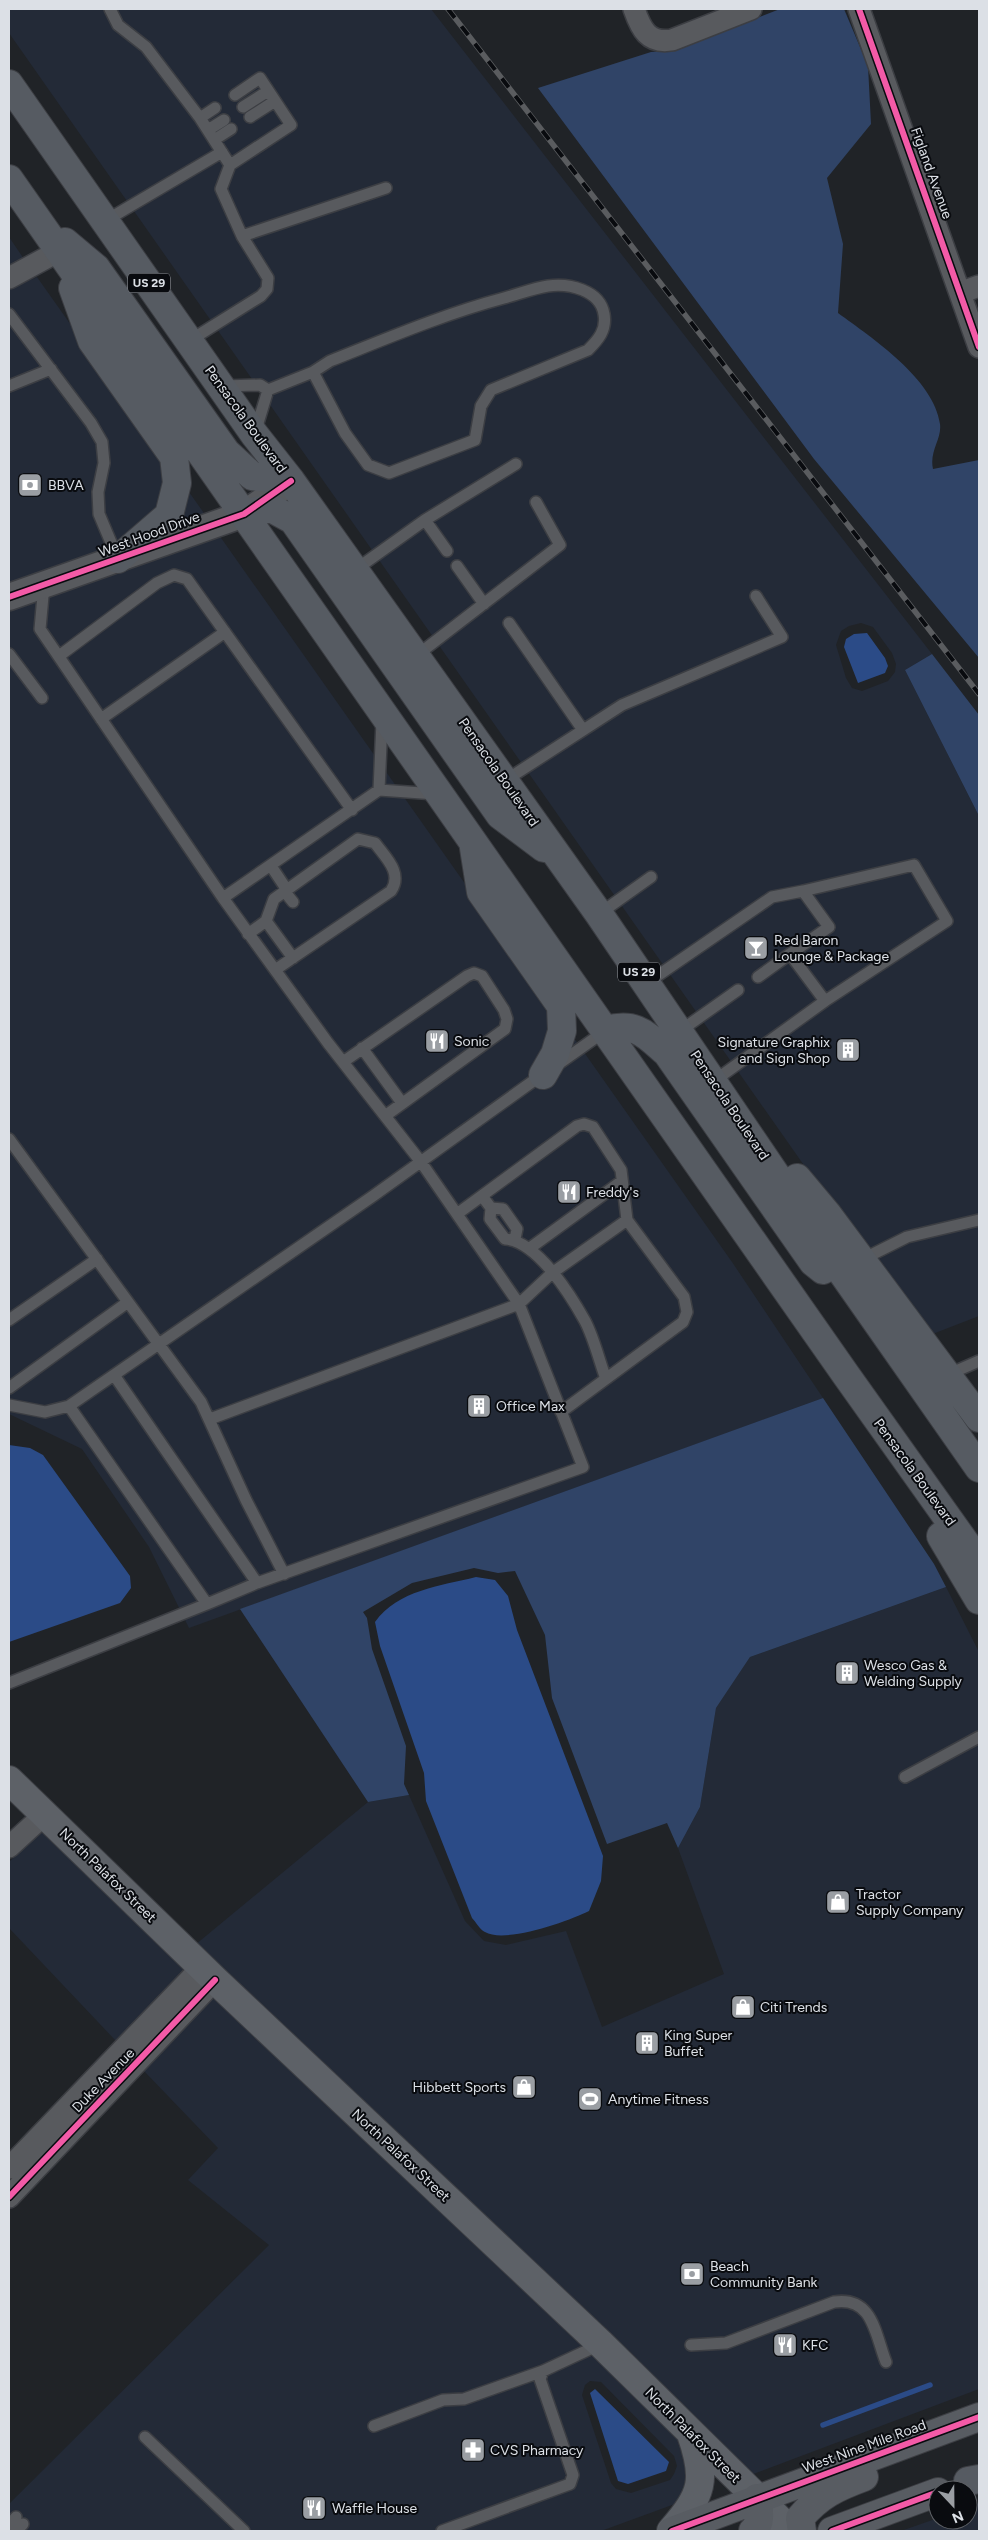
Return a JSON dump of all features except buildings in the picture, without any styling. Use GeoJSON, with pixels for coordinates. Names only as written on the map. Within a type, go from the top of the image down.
{"type":"FeatureCollection","features":[{"type":"Feature","properties":{"kind":"highway","name":"Pensacola Boulevard"},"geometry":{"type":"LineString","coordinates":[[9,84],[254,434],[356,570],[506,780],[714,1081],[852,1265],[863,1302],[979,1468]]}},
{"type":"Feature","properties":{"kind":"highway","name":"Pensacola Boulevard"},"geometry":{"type":"LineString","coordinates":[[9,179],[606,1030],[846,1376],[979,1562]]}},
{"type":"Feature","properties":{"kind":"highway"},"geometry":{"type":"LineString","coordinates":[[36,217],[96,268],[226,452],[252,476],[291,481]]}},
{"type":"Feature","properties":{"kind":"highway"},"geometry":{"type":"LineString","coordinates":[[60,251],[92,341],[174,456],[177,484],[169,515],[118,559]]}},
{"type":"Feature","properties":{"kind":"highway"},"geometry":{"type":"LineString","coordinates":[[244,514],[271,508],[293,520],[500,815],[563,863]]}},
{"type":"Feature","properties":{"kind":"highway"},"geometry":{"type":"LineString","coordinates":[[472,840],[481,892],[561,1006],[562,1031],[555,1054],[543,1075]]}},
{"type":"Feature","properties":{"kind":"highway"},"geometry":{"type":"LineString","coordinates":[[606,1030],[623,1026],[643,1032],[667,1053],[813,1262],[863,1302]]}},
{"type":"Feature","properties":{"kind":"highway"},"geometry":{"type":"LineString","coordinates":[[852,1265],[947,1375],[979,1418]]}},
{"type":"Feature","properties":{"kind":"highway"},"geometry":{"type":"LineString","coordinates":[[846,1376],[979,1600]]}},
{"type":"Feature","properties":{"kind":"main road","name":"North Palafox Street"},"geometry":{"type":"LineString","coordinates":[[9,1780],[209,1973],[601,2344],[791,2531]]}},
{"type":"Feature","properties":{"kind":"main road","name":"West Nine Mile Road"},"geometry":{"type":"LineString","coordinates":[[672,2531],[979,2417]]}},
{"type":"Feature","properties":{"kind":"main road"},"geometry":{"type":"LineString","coordinates":[[672,2531],[690,2509],[702,2477],[700,2459],[691,2432]]}},
{"type":"Feature","properties":{"kind":"main road"},"geometry":{"type":"LineString","coordinates":[[802,2531],[800,2518],[814,2501],[838,2487],[979,2432]]}},
{"type":"Feature","properties":{"kind":"main road"},"geometry":{"type":"LineString","coordinates":[[832,2531],[928,2496]]}},
{"type":"Feature","properties":{"kind":"main road"},"geometry":{"type":"LineString","coordinates":[[753,2531],[756,2528],[760,2514],[757,2498]]}},
{"type":"Feature","properties":{"kind":"main road"},"geometry":{"type":"LineString","coordinates":[[872,2531],[894,2508]]}},
{"type":"Feature","properties":{"kind":"street"},"geometry":{"type":"LineString","coordinates":[[634,9],[642,30],[651,38],[662,42],[672,40],[751,9]]}},
{"type":"Feature","properties":{"kind":"street","name":"Figland Avenue"},"geometry":{"type":"LineString","coordinates":[[859,9],[970,289],[979,347]]}},
{"type":"Feature","properties":{"kind":"street"},"geometry":{"type":"LineString","coordinates":[[9,278],[60,251]]}},
{"type":"Feature","properties":{"kind":"street","name":"West Hood Drive"},"geometry":{"type":"LineString","coordinates":[[9,598],[244,514],[291,481]]}},
{"type":"Feature","properties":{"kind":"street"},"geometry":{"type":"LineString","coordinates":[[9,1847],[44,1814]]}},
{"type":"Feature","properties":{"kind":"street","name":"Duke Avenue"},"geometry":{"type":"LineString","coordinates":[[9,2168],[209,1973]]}},
{"type":"Feature","properties":{"kind":"street","name":"Duke Avenue"},"geometry":{"type":"LineString","coordinates":[[9,2197],[209,1973]]}},
{"type":"Feature","properties":{"kind":"lane"},"geometry":{"type":"LineString","coordinates":[[110,9],[118,24],[146,47],[200,118],[230,165]]}},
{"type":"Feature","properties":{"kind":"lane"},"geometry":{"type":"LineString","coordinates":[[190,341],[261,296],[268,288],[268,278],[242,236],[221,189],[230,165],[291,125],[260,78],[235,95]]}},
{"type":"Feature","properties":{"kind":"lane"},"geometry":{"type":"LineString","coordinates":[[268,90],[247,112],[275,101]]}},
{"type":"Feature","properties":{"kind":"lane"},"geometry":{"type":"LineString","coordinates":[[200,118],[215,108]]}},
{"type":"Feature","properties":{"kind":"lane"},"geometry":{"type":"LineString","coordinates":[[211,135],[227,124]]}},
{"type":"Feature","properties":{"kind":"lane"},"geometry":{"type":"LineString","coordinates":[[105,221],[222,152]]}},
{"type":"Feature","properties":{"kind":"lane"},"geometry":{"type":"LineString","coordinates":[[242,236],[386,188]]}},
{"type":"Feature","properties":{"kind":"lane"},"geometry":{"type":"LineString","coordinates":[[268,390],[313,372],[330,361],[458,310],[548,286],[570,287],[587,292],[596,298],[604,313],[604,327],[599,339],[588,350],[491,390],[481,406],[475,440],[389,473],[368,465],[346,433],[313,372]]}},
{"type":"Feature","properties":{"kind":"lane"},"geometry":{"type":"LineString","coordinates":[[9,314],[91,422],[102,442],[104,463],[98,492],[99,514],[118,559]]}},
{"type":"Feature","properties":{"kind":"lane"},"geometry":{"type":"LineString","coordinates":[[9,386],[50,369]]}},
{"type":"Feature","properties":{"kind":"lane"},"geometry":{"type":"LineString","coordinates":[[222,386],[260,385],[268,390]]}},
{"type":"Feature","properties":{"kind":"lane"},"geometry":{"type":"LineString","coordinates":[[254,434],[268,390]]}},
{"type":"Feature","properties":{"kind":"lane"},"geometry":{"type":"LineString","coordinates":[[356,570],[425,520],[516,464]]}},
{"type":"Feature","properties":{"kind":"lane"},"geometry":{"type":"LineString","coordinates":[[416,656],[560,545],[536,502]]}},
{"type":"Feature","properties":{"kind":"lane"},"geometry":{"type":"LineString","coordinates":[[425,520],[447,551]]}},
{"type":"Feature","properties":{"kind":"lane"},"geometry":{"type":"LineString","coordinates":[[457,566],[484,604]]}},
{"type":"Feature","properties":{"kind":"lane"},"geometry":{"type":"LineString","coordinates":[[59,656],[157,583],[174,575],[187,578],[352,810]]}},
{"type":"Feature","properties":{"kind":"lane"},"geometry":{"type":"LineString","coordinates":[[9,1683],[257,1583],[583,1467],[519,1304],[421,1162],[343,1062],[248,934],[40,629],[44,585]]}},
{"type":"Feature","properties":{"kind":"lane"},"geometry":{"type":"LineString","coordinates":[[506,780],[622,705],[782,637],[756,596]]}},
{"type":"Feature","properties":{"kind":"lane"},"geometry":{"type":"LineString","coordinates":[[509,623],[584,730]]}},
{"type":"Feature","properties":{"kind":"lane"},"geometry":{"type":"LineString","coordinates":[[101,719],[225,632]]}},
{"type":"Feature","properties":{"kind":"lane"},"geometry":{"type":"LineString","coordinates":[[9,654],[42,698]]}},
{"type":"Feature","properties":{"kind":"lane"},"geometry":{"type":"LineString","coordinates":[[379,790],[382,712]]}},
{"type":"Feature","properties":{"kind":"lane"},"geometry":{"type":"LineString","coordinates":[[223,898],[379,790],[440,794]]}},
{"type":"Feature","properties":{"kind":"lane"},"geometry":{"type":"LineString","coordinates":[[248,934],[266,921],[274,899],[358,839],[375,843],[396,873],[396,883],[390,890],[368,901],[318,936],[293,958],[275,970]]}},
{"type":"Feature","properties":{"kind":"lane"},"geometry":{"type":"LineString","coordinates":[[336,856],[343,866]]}},
{"type":"Feature","properties":{"kind":"lane"},"geometry":{"type":"LineString","coordinates":[[647,983],[772,897],[914,865],[947,921],[825,1001],[714,1081]]}},
{"type":"Feature","properties":{"kind":"lane"},"geometry":{"type":"LineString","coordinates":[[270,866],[293,902]]}},
{"type":"Feature","properties":{"kind":"lane"},"geometry":{"type":"LineString","coordinates":[[318,868],[326,878]]}},
{"type":"Feature","properties":{"kind":"lane"},"geometry":{"type":"LineString","coordinates":[[599,914],[651,878]]}},
{"type":"Feature","properties":{"kind":"lane"},"geometry":{"type":"LineString","coordinates":[[301,880],[308,890]]}},
{"type":"Feature","properties":{"kind":"lane"},"geometry":{"type":"LineString","coordinates":[[758,976],[829,927],[803,891]]}},
{"type":"Feature","properties":{"kind":"lane"},"geometry":{"type":"LineString","coordinates":[[266,921],[293,958]]}},
{"type":"Feature","properties":{"kind":"lane"},"geometry":{"type":"LineString","coordinates":[[790,954],[825,1001]]}},
{"type":"Feature","properties":{"kind":"lane"},"geometry":{"type":"LineString","coordinates":[[343,1062],[467,976],[474,973],[482,976],[508,1019],[504,1028],[385,1116]]}},
{"type":"Feature","properties":{"kind":"lane"},"geometry":{"type":"LineString","coordinates":[[680,1031],[738,990]]}},
{"type":"Feature","properties":{"kind":"lane"},"geometry":{"type":"LineString","coordinates":[[9,1405],[45,1412],[69,1406],[421,1162],[606,1030]]}},
{"type":"Feature","properties":{"kind":"lane"},"geometry":{"type":"LineString","coordinates":[[362,1048],[402,1103]]}},
{"type":"Feature","properties":{"kind":"lane"},"geometry":{"type":"LineString","coordinates":[[457,1214],[577,1126],[584,1124],[593,1127],[622,1176],[628,1220],[684,1297],[687,1312],[684,1322],[561,1412]]}},
{"type":"Feature","properties":{"kind":"lane"},"geometry":{"type":"LineString","coordinates":[[9,1139],[201,1402],[246,1500],[284,1574]]}},
{"type":"Feature","properties":{"kind":"lane"},"geometry":{"type":"LineString","coordinates":[[530,1248],[622,1176]]}},
{"type":"Feature","properties":{"kind":"lane"},"geometry":{"type":"LineString","coordinates":[[482,1196],[491,1208],[490,1219],[505,1239],[515,1240],[530,1248],[552,1273],[586,1322],[606,1379]]}},
{"type":"Feature","properties":{"kind":"lane"},"geometry":{"type":"LineString","coordinates":[[491,1208],[503,1209],[517,1229],[515,1240]]}},
{"type":"Feature","properties":{"kind":"lane"},"geometry":{"type":"LineString","coordinates":[[210,1419],[519,1304],[552,1273],[628,1220]]}},
{"type":"Feature","properties":{"kind":"lane"},"geometry":{"type":"LineString","coordinates":[[852,1265],[907,1237],[979,1220]]}},
{"type":"Feature","properties":{"kind":"lane"},"geometry":{"type":"LineString","coordinates":[[9,1320],[97,1258]]}},
{"type":"Feature","properties":{"kind":"lane"},"geometry":{"type":"LineString","coordinates":[[9,1388],[128,1302]]}},
{"type":"Feature","properties":{"kind":"lane"},"geometry":{"type":"LineString","coordinates":[[947,1375],[979,1361]]}},
{"type":"Feature","properties":{"kind":"lane"},"geometry":{"type":"LineString","coordinates":[[114,1374],[257,1583]]}},
{"type":"Feature","properties":{"kind":"lane"},"geometry":{"type":"LineString","coordinates":[[69,1406],[206,1604]]}},
{"type":"Feature","properties":{"kind":"lane"},"geometry":{"type":"LineString","coordinates":[[905,1777],[977,1741]]}},
{"type":"Feature","properties":{"kind":"lane"},"geometry":{"type":"LineString","coordinates":[[691,2345],[726,2343],[834,2302],[846,2300],[860,2305],[868,2314],[886,2362]]}},
{"type":"Feature","properties":{"kind":"lane"},"geometry":{"type":"LineString","coordinates":[[374,2426],[443,2400],[464,2399],[543,2371],[601,2344]]}},
{"type":"Feature","properties":{"kind":"lane"},"geometry":{"type":"LineString","coordinates":[[442,2531],[570,2484],[573,2474],[540,2379],[543,2371]]}},
{"type":"Feature","properties":{"kind":"lane"},"geometry":{"type":"LineString","coordinates":[[145,2437],[244,2531]]}},
{"type":"Feature","properties":{"kind":"shaded area"},"geometry":{"type":"Polygon","coordinates":[[[9,9],[431,9],[932,654],[905,670],[979,816],[979,1316],[930,1335],[895,1295],[9,33],[9,9]],[[861,623],[849,626],[841,631],[836,645],[846,678],[852,688],[862,691],[888,681],[895,672],[896,664],[892,653],[873,627],[861,623]]]}},
{"type":"Feature","properties":{"kind":"shaded area"},"geometry":{"type":"Polygon","coordinates":[[[780,9],[844,9],[868,66],[871,124],[827,178],[843,244],[838,313],[900,361],[926,391],[935,407],[940,424],[933,456],[933,469],[979,460],[979,658],[814,459],[538,88],[651,52],[676,50],[780,9]]]}},
{"type":"Feature","properties":{"kind":"shaded area"},"geometry":{"type":"Polygon","coordinates":[[[9,237],[24,259],[9,266],[9,237]]]}},
{"type":"Feature","properties":{"kind":"shaded area"},"geometry":{"type":"Polygon","coordinates":[[[37,277],[206,516],[9,586],[9,289],[37,277]]]}},
{"type":"Feature","properties":{"kind":"shaded area"},"geometry":{"type":"Polygon","coordinates":[[[219,535],[732,1262],[823,1398],[189,1628],[149,1547],[82,1449],[9,1414],[9,609],[219,535]]]}},
{"type":"Feature","properties":{"kind":"shaded area"},"geometry":{"type":"Polygon","coordinates":[[[867,633],[885,658],[888,666],[885,673],[858,683],[844,647],[846,639],[854,634],[867,633]]]}},
{"type":"Feature","properties":{"kind":"shaded area"},"geometry":{"type":"Polygon","coordinates":[[[932,654],[979,715],[979,816],[905,670],[932,654]]]}},
{"type":"Feature","properties":{"kind":"shaded area"},"geometry":{"type":"Polygon","coordinates":[[[823,1398],[934,1564],[946,1587],[750,1657],[716,1708],[700,1807],[678,1848],[667,1823],[607,1844],[552,1698],[545,1635],[515,1571],[498,1573],[474,1568],[412,1583],[363,1612],[367,1618],[372,1649],[406,1746],[404,1784],[409,1795],[368,1802],[240,1609],[823,1398]]]}},
{"type":"Feature","properties":{"kind":"shaded area"},"geometry":{"type":"Polygon","coordinates":[[[9,1445],[30,1448],[43,1455],[130,1576],[131,1588],[120,1603],[9,1642],[9,1445]]]}},
{"type":"Feature","properties":{"kind":"shaded area"},"geometry":{"type":"Polygon","coordinates":[[[476,1577],[495,1580],[508,1596],[517,1630],[603,1856],[601,1881],[589,1911],[537,1930],[507,1935],[494,1935],[485,1932],[472,1918],[426,1801],[424,1773],[380,1646],[375,1622],[384,1611],[408,1596],[434,1587],[476,1577]]]}},
{"type":"Feature","properties":{"kind":"shaded area"},"geometry":{"type":"Polygon","coordinates":[[[946,1587],[979,1652],[979,2389],[748,2476],[195,1945],[368,1802],[409,1795],[465,1921],[484,1941],[506,1945],[566,1931],[602,2027],[724,1974],[678,1848],[700,1807],[716,1708],[750,1657],[946,1587]]]}},
{"type":"Feature","properties":{"kind":"shaded area"},"geometry":{"type":"Polygon","coordinates":[[[45,1828],[187,1966],[116,2041],[9,1928],[9,1862],[45,1828]]]}},
{"type":"Feature","properties":{"kind":"shaded area"},"geometry":{"type":"Polygon","coordinates":[[[216,1994],[682,2438],[691,2461],[683,2501],[601,2531],[9,2531],[9,2504],[269,2245],[188,2180],[218,2148],[144,2071],[216,1994]],[[590,2381],[585,2385],[582,2395],[611,2483],[616,2489],[631,2493],[670,2480],[677,2466],[674,2456],[601,2382],[590,2381]]]}},
{"type":"Feature","properties":{"kind":"shaded area"},"geometry":{"type":"Polygon","coordinates":[[[595,2389],[669,2462],[666,2471],[628,2484],[618,2481],[590,2393],[595,2389]]]}},
{"type":"Feature","properties":{"kind":"shaded area"},"geometry":{"type":"Polygon","coordinates":[[[978,2503],[979,2531],[901,2531],[928,2522],[928,2530],[978,2530],[978,2503]]]}},
{"type":"Feature","properties":{"kind":"waterway"},"geometry":{"type":"LineString","coordinates":[[823,2425],[930,2385]]}},
{"type":"Feature","properties":{"kind":"railway"},"geometry":{"type":"LineString","coordinates":[[448,9],[979,694]]}},
{"type":"Feature","properties":{"kind":"cycle path"},"geometry":{"type":"LineString","coordinates":[[859,9],[979,347]]}},
{"type":"Feature","properties":{"kind":"cycle path"},"geometry":{"type":"LineString","coordinates":[[9,597],[244,514],[291,481]]}},
{"type":"Feature","properties":{"kind":"cycle path"},"geometry":{"type":"LineString","coordinates":[[9,2197],[215,1980]]}},
{"type":"Feature","properties":{"kind":"cycle path"},"geometry":{"type":"LineString","coordinates":[[672,2531],[979,2417]]}},
{"type":"Feature","properties":{"kind":"cycle path"},"geometry":{"type":"LineString","coordinates":[[832,2531],[928,2496]]}},
{"type":"Feature","properties":{"kind":"place","name":"BBVA"},"geometry":{"type":"Point","coordinates":[30,485]}},
{"type":"Feature","properties":{"kind":"place","name":"Red Baron Lounge & Package"},"geometry":{"type":"Point","coordinates":[756,948]}},
{"type":"Feature","properties":{"kind":"place","name":"Sonic"},"geometry":{"type":"Point","coordinates":[437,1041]}},
{"type":"Feature","properties":{"kind":"place","name":"Signature Graphix and Sign Shop"},"geometry":{"type":"Point","coordinates":[848,1050]}},
{"type":"Feature","properties":{"kind":"place","name":"Freddy's"},"geometry":{"type":"Point","coordinates":[569,1192]}},
{"type":"Feature","properties":{"kind":"place","name":"Office Max"},"geometry":{"type":"Point","coordinates":[479,1406]}},
{"type":"Feature","properties":{"kind":"place","name":"Wesco Gas & Welding Supply"},"geometry":{"type":"Point","coordinates":[847,1673]}},
{"type":"Feature","properties":{"kind":"place","name":"Tractor Supply Company"},"geometry":{"type":"Point","coordinates":[838,1902]}},
{"type":"Feature","properties":{"kind":"place","name":"Citi Trends"},"geometry":{"type":"Point","coordinates":[743,2007]}},
{"type":"Feature","properties":{"kind":"place","name":"King Super Buffet"},"geometry":{"type":"Point","coordinates":[647,2043]}},
{"type":"Feature","properties":{"kind":"place","name":"Hibbett Sports"},"geometry":{"type":"Point","coordinates":[524,2087]}},
{"type":"Feature","properties":{"kind":"place","name":"Anytime Fitness"},"geometry":{"type":"Point","coordinates":[590,2099]}},
{"type":"Feature","properties":{"kind":"place","name":"Beach Community Bank"},"geometry":{"type":"Point","coordinates":[692,2274]}},
{"type":"Feature","properties":{"kind":"place","name":"KFC"},"geometry":{"type":"Point","coordinates":[785,2345]}},
{"type":"Feature","properties":{"kind":"place","name":"CVS Pharmacy"},"geometry":{"type":"Point","coordinates":[473,2450]}},
{"type":"Feature","properties":{"kind":"place","name":"Waffle House"},"geometry":{"type":"Point","coordinates":[314,2508]}}]}
